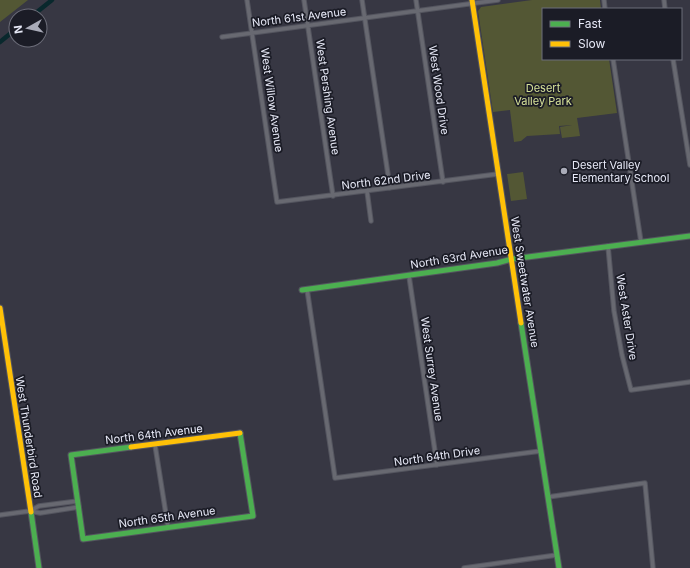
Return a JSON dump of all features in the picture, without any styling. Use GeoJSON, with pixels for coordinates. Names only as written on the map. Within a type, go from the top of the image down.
{"type":"FeatureCollection","features":[{"type":"Feature","properties":{"kind":"street","name":"West Willow Avenue"},"geometry":{"type":"LineString","coordinates":[[247,0],[277,202]]}},
{"type":"Feature","properties":{"kind":"street","name":"West Pershing Avenue"},"geometry":{"type":"LineString","coordinates":[[304,0],[333,196]]}},
{"type":"Feature","properties":{"kind":"street"},"geometry":{"type":"LineString","coordinates":[[362,0],[390,188]]}},
{"type":"Feature","properties":{"kind":"street","name":"West Wood Drive"},"geometry":{"type":"LineString","coordinates":[[416,0],[443,182]]}},
{"type":"Feature","properties":{"kind":"street","name":"North 61st Avenue"},"geometry":{"type":"LineString","coordinates":[[222,37],[418,11],[472,2],[498,0]]}},
{"type":"Feature","properties":{"kind":"street","name":"West Sweetwater Avenue"},"geometry":{"type":"LineString","coordinates":[[472,2],[558,568]]}},
{"type":"Feature","properties":{"kind":"street"},"geometry":{"type":"LineString","coordinates":[[613,60],[641,242]]}},
{"type":"Feature","properties":{"kind":"street"},"geometry":{"type":"LineString","coordinates":[[673,60],[690,165]]}},
{"type":"Feature","properties":{"kind":"street","name":"North 62nd Drive"},"geometry":{"type":"LineString","coordinates":[[277,202],[498,174]]}},
{"type":"Feature","properties":{"kind":"street"},"geometry":{"type":"LineString","coordinates":[[367,191],[371,221]]}},
{"type":"Feature","properties":{"kind":"street","name":"North 63rd Avenue"},"geometry":{"type":"LineString","coordinates":[[305,289],[409,276],[497,263],[512,259],[690,236]]}},
{"type":"Feature","properties":{"kind":"street","name":"West Aster Drive"},"geometry":{"type":"LineString","coordinates":[[608,246],[614,311],[622,355],[631,390],[690,382]]}},
{"type":"Feature","properties":{"kind":"street","name":"West Surrey Avenue"},"geometry":{"type":"LineString","coordinates":[[409,276],[437,465]]}},
{"type":"Feature","properties":{"kind":"street","name":"North 64th Drive"},"geometry":{"type":"LineString","coordinates":[[305,289],[335,478],[541,451]]}},
{"type":"Feature","properties":{"kind":"street","name":"West Thunderbird Road"},"geometry":{"type":"LineString","coordinates":[[0,308],[1,324],[39,568]]}},
{"type":"Feature","properties":{"kind":"street","name":"North 64th Avenue"},"geometry":{"type":"LineString","coordinates":[[78,504],[71,455],[240,433],[253,516]]}},
{"type":"Feature","properties":{"kind":"street"},"geometry":{"type":"LineString","coordinates":[[155,445],[168,527]]}},
{"type":"Feature","properties":{"kind":"street"},"geometry":{"type":"LineString","coordinates":[[548,497],[645,483],[653,568]]}},
{"type":"Feature","properties":{"kind":"street"},"geometry":{"type":"LineString","coordinates":[[58,504],[59,510]]}},
{"type":"Feature","properties":{"kind":"street"},"geometry":{"type":"LineString","coordinates":[[30,510],[40,513],[59,510],[78,504]]}},
{"type":"Feature","properties":{"kind":"street"},"geometry":{"type":"LineString","coordinates":[[0,515],[30,510],[39,506],[78,504]]}},
{"type":"Feature","properties":{"kind":"street","name":"North 65th Avenue"},"geometry":{"type":"LineString","coordinates":[[78,504],[83,539],[253,516]]}},
{"type":"Feature","properties":{"kind":"street"},"geometry":{"type":"LineString","coordinates":[[464,568],[556,555]]}},
{"type":"Feature","properties":{"kind":"green space"},"geometry":{"type":"Polygon","coordinates":[[[0,0],[28,0],[18,8],[8,8],[8,16],[0,22],[0,0]]]}},
{"type":"Feature","properties":{"kind":"green space","name":"Desert Valley Park"},"geometry":{"type":"Polygon","coordinates":[[[532,0],[600,0],[601,8],[542,8],[542,60],[609,60],[617,113],[577,118],[580,136],[562,138],[560,127],[572,125],[559,126],[560,134],[527,136],[521,141],[514,142],[510,110],[493,112],[478,11],[481,7],[532,0]]]}},
{"type":"Feature","properties":{"kind":"green space"},"geometry":{"type":"Polygon","coordinates":[[[523,172],[527,199],[511,201],[507,174],[523,172]]]}},
{"type":"Feature","properties":{"kind":"waterway"},"geometry":{"type":"LineString","coordinates":[[42,8],[52,0]]}},
{"type":"Feature","properties":{"kind":"waterway"},"geometry":{"type":"LineString","coordinates":[[0,42],[8,36]]}},
{"type":"Feature","properties":{"kind":"traffic: fast"},"geometry":{"type":"LineString","coordinates":[[302,290],[497,263],[512,259],[690,236]]}},
{"type":"Feature","properties":{"kind":"traffic: fast"},"geometry":{"type":"LineString","coordinates":[[521,323],[559,568]]}},
{"type":"Feature","properties":{"kind":"traffic: fast"},"geometry":{"type":"LineString","coordinates":[[131,447],[71,455],[83,539],[253,516],[240,433]]}},
{"type":"Feature","properties":{"kind":"traffic: fast"},"geometry":{"type":"LineString","coordinates":[[31,512],[39,568]]}},
{"type":"Feature","properties":{"kind":"traffic: slow"},"geometry":{"type":"LineString","coordinates":[[472,0],[521,323]]}},
{"type":"Feature","properties":{"kind":"traffic: slow"},"geometry":{"type":"LineString","coordinates":[[0,308],[31,512]]}},
{"type":"Feature","properties":{"kind":"traffic: slow"},"geometry":{"type":"LineString","coordinates":[[131,447],[240,433]]}},
{"type":"Feature","properties":{"kind":"place","name":"Desert Valley Elementary School"},"geometry":{"type":"Point","coordinates":[564,171]}}]}
